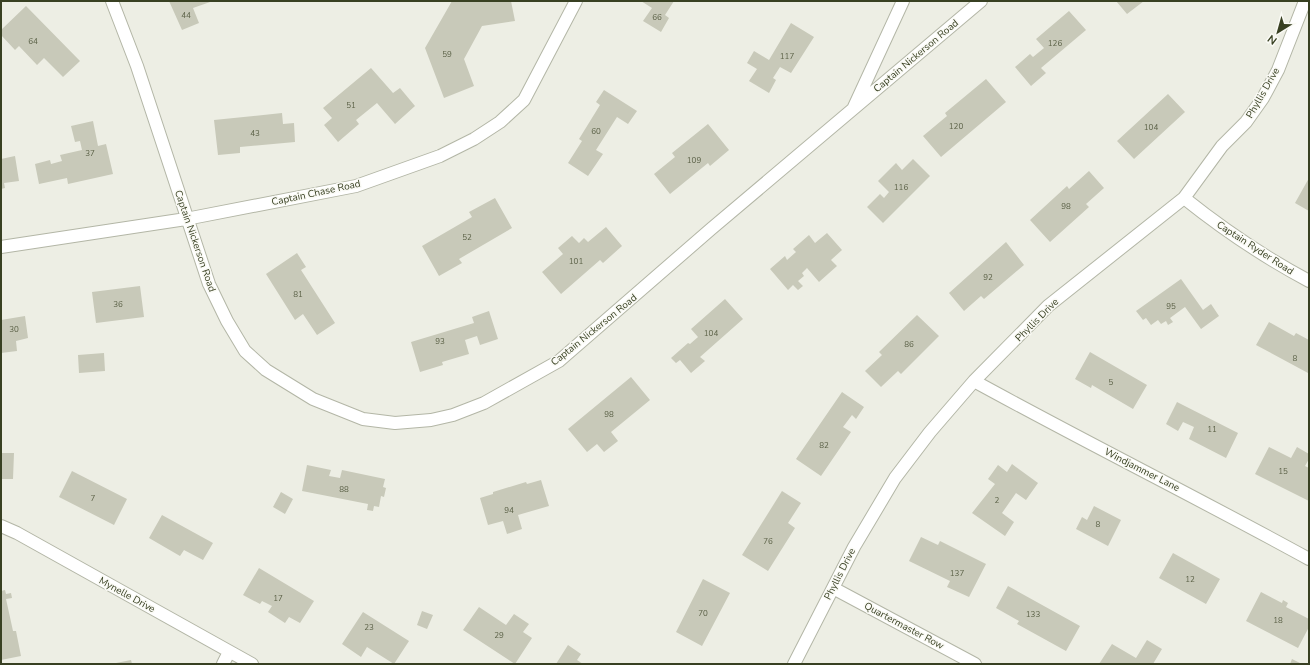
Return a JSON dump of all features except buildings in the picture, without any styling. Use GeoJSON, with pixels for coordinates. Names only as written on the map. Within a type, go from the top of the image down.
{"type":"FeatureCollection","features":[{"type":"Feature","properties":{"kind":"street","name":"Captain Nickerson Road"},"geometry":{"type":"LineString","coordinates":[[112,1],[137,66],[186,219],[209,284],[227,321],[245,351],[266,370],[313,399],[363,419],[395,423],[431,420],[453,415],[484,403],[559,361],[711,229],[981,1]]}},
{"type":"Feature","properties":{"kind":"street","name":"Captain Chase Road"},"geometry":{"type":"LineString","coordinates":[[1,247],[186,219],[356,186],[440,156],[474,139],[500,122],[524,100],[576,1]]}},
{"type":"Feature","properties":{"kind":"street","name":"Captain Nickerson Road"},"geometry":{"type":"LineString","coordinates":[[852,111],[903,1]]}},
{"type":"Feature","properties":{"kind":"street","name":"Phyllis Drive"},"geometry":{"type":"LineString","coordinates":[[794,664],[854,547],[895,478],[930,432],[974,381],[1048,306],[1184,198],[1222,146],[1246,122],[1262,98],[1278,70],[1305,1]]}},
{"type":"Feature","properties":{"kind":"street","name":"Captain Ryder Road"},"geometry":{"type":"LineString","coordinates":[[1184,198],[1229,234],[1309,281]]}},
{"type":"Feature","properties":{"kind":"street","name":"Windjammer Lane"},"geometry":{"type":"LineString","coordinates":[[974,381],[1051,423],[1236,518],[1309,559]]}},
{"type":"Feature","properties":{"kind":"street","name":"Mynelle Drive"},"geometry":{"type":"LineString","coordinates":[[1,526],[24,537],[252,664]]}},
{"type":"Feature","properties":{"kind":"street","name":"Quartermaster Row"},"geometry":{"type":"LineString","coordinates":[[833,588],[975,664]]}},
{"type":"Feature","properties":{"kind":"street"},"geometry":{"type":"LineString","coordinates":[[223,664],[229,652]]}}]}
